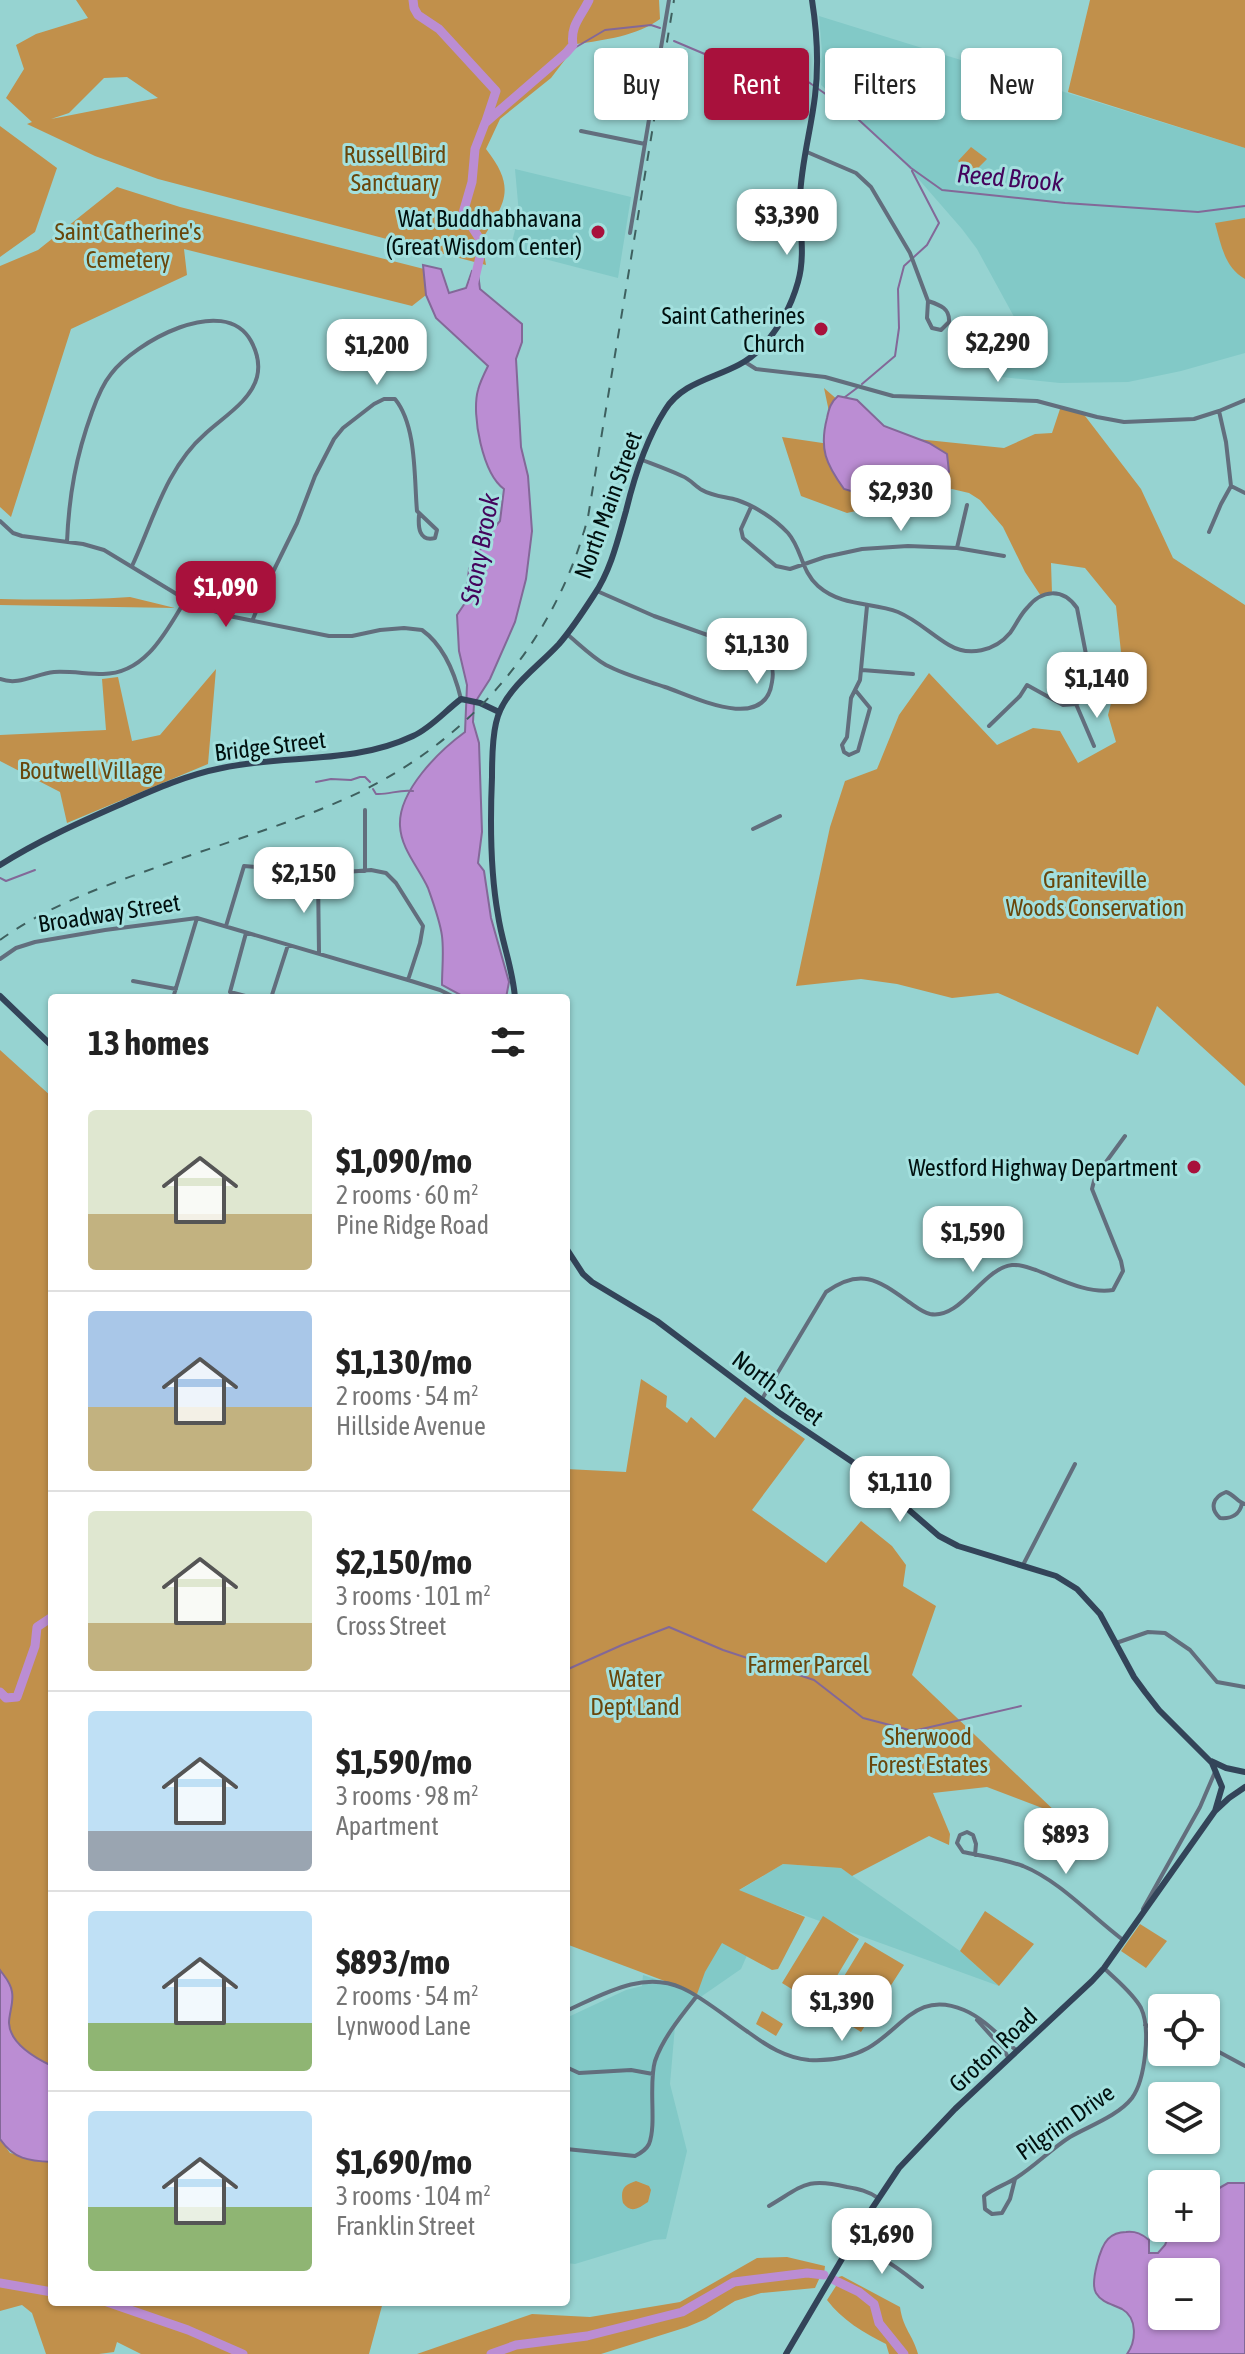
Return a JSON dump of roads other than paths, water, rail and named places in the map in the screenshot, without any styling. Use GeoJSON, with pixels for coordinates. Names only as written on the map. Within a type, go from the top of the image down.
{"type":"FeatureCollection","features":[{"type":"Feature","properties":{"kind":"main road","name":"North Main Street"},"geometry":{"type":"LineString","coordinates":[[514,994],[498,917],[490,834],[493,748],[499,712],[510,693],[567,634],[597,591],[615,551],[642,460],[653,433],[674,398],[684,390],[745,362],[761,348],[781,322],[798,283],[802,259],[800,197],[816,87],[817,46],[812,0]]}},
{"type":"Feature","properties":{"kind":"main road"},"geometry":{"type":"LineString","coordinates":[[463,699],[499,712]]}},
{"type":"Feature","properties":{"kind":"main road","name":"Bridge Street"},"geometry":{"type":"LineString","coordinates":[[0,865],[51,836],[165,785],[240,764],[342,757],[374,750],[415,736],[463,699]]}},
{"type":"Feature","properties":{"kind":"main road"},"geometry":{"type":"LineString","coordinates":[[0,996],[48,1042]]}},
{"type":"Feature","properties":{"kind":"main road","name":"North Street"},"geometry":{"type":"LineString","coordinates":[[570,1254],[592,1282],[657,1321],[864,1471],[939,1536],[958,1546],[1056,1576],[1077,1589],[1100,1614],[1145,1692],[1216,1770]]}},
{"type":"Feature","properties":{"kind":"main road"},"geometry":{"type":"LineString","coordinates":[[1209,1759],[1226,1768],[1245,1772]]}},
{"type":"Feature","properties":{"kind":"main road"},"geometry":{"type":"LineString","coordinates":[[1215,1811],[1222,1787],[1216,1770]]}},
{"type":"Feature","properties":{"kind":"main road","name":"Groton Road"},"geometry":{"type":"LineString","coordinates":[[786,2354],[893,2176],[917,2147],[1104,1968],[1215,1811],[1245,1787]]}},
{"type":"Feature","properties":{"kind":"street"},"geometry":{"type":"LineString","coordinates":[[630,233],[669,0]]}},
{"type":"Feature","properties":{"kind":"street"},"geometry":{"type":"LineString","coordinates":[[581,131],[645,144]]}},
{"type":"Feature","properties":{"kind":"street"},"geometry":{"type":"LineString","coordinates":[[807,152],[856,173],[871,187],[910,253],[928,301],[927,318],[930,326],[939,331],[949,322],[948,312],[928,301]]}},
{"type":"Feature","properties":{"kind":"street"},"geometry":{"type":"LineString","coordinates":[[67,542],[78,453],[109,376],[121,361],[161,336],[205,320],[229,322],[244,332],[252,343],[258,362],[256,381],[248,395],[201,438],[177,467],[132,566]]}},
{"type":"Feature","properties":{"kind":"street"},"geometry":{"type":"LineString","coordinates":[[745,362],[756,369],[825,377],[893,396],[1037,401],[1124,422],[1182,421],[1245,400]]}},
{"type":"Feature","properties":{"kind":"street"},"geometry":{"type":"LineString","coordinates":[[253,620],[334,439],[356,417],[384,399],[395,399],[404,415],[413,452],[418,528],[422,536],[435,538],[437,530],[419,515]]}},
{"type":"Feature","properties":{"kind":"street"},"geometry":{"type":"LineString","coordinates":[[1209,532],[1231,486],[1219,411]]}},
{"type":"Feature","properties":{"kind":"street"},"geometry":{"type":"LineString","coordinates":[[642,460],[685,477],[703,491],[751,507],[786,532],[803,566],[817,585],[827,592],[867,606],[894,610],[955,649],[981,651],[1002,641],[1028,605],[1041,596],[1062,593],[1071,599],[1077,608],[1091,680],[1086,697],[1076,704],[1063,705],[1027,685],[989,726]]}},
{"type":"Feature","properties":{"kind":"street"},"geometry":{"type":"LineString","coordinates":[[1231,486],[1245,493]]}},
{"type":"Feature","properties":{"kind":"street"},"geometry":{"type":"LineString","coordinates":[[957,548],[967,505]]}},
{"type":"Feature","properties":{"kind":"street"},"geometry":{"type":"LineString","coordinates":[[751,507],[741,529],[743,538],[776,566],[790,569],[862,549],[908,546],[957,548],[1004,556]]}},
{"type":"Feature","properties":{"kind":"street"},"geometry":{"type":"LineString","coordinates":[[0,521],[13,533],[22,536],[104,550],[206,609],[329,636],[352,636],[404,628],[422,630],[441,650],[463,699]]}},
{"type":"Feature","properties":{"kind":"street"},"geometry":{"type":"LineString","coordinates":[[567,634],[606,665],[634,678],[708,703],[742,709],[759,705],[768,697],[773,671],[771,661],[764,655],[654,616],[597,591]]}},
{"type":"Feature","properties":{"kind":"street"},"geometry":{"type":"LineString","coordinates":[[0,679],[12,682],[54,672],[101,674],[126,668],[144,658],[159,643],[186,599]]}},
{"type":"Feature","properties":{"kind":"street"},"geometry":{"type":"LineString","coordinates":[[856,691],[870,708],[858,751],[849,755],[842,745],[847,737],[851,698],[862,670],[867,606]]}},
{"type":"Feature","properties":{"kind":"street"},"geometry":{"type":"LineString","coordinates":[[862,670],[913,674]]}},
{"type":"Feature","properties":{"kind":"street"},"geometry":{"type":"LineString","coordinates":[[1076,704],[1094,746]]}},
{"type":"Feature","properties":{"kind":"street"},"geometry":{"type":"LineString","coordinates":[[365,810],[365,872]]}},
{"type":"Feature","properties":{"kind":"street"},"geometry":{"type":"LineString","coordinates":[[753,829],[780,816]]}},
{"type":"Feature","properties":{"kind":"street"},"geometry":{"type":"LineString","coordinates":[[226,926],[244,866],[279,869],[312,878],[321,874],[381,871],[391,876],[422,922],[420,943],[408,980]]}},
{"type":"Feature","properties":{"kind":"street"},"geometry":{"type":"LineString","coordinates":[[318,877],[319,953]]}},
{"type":"Feature","properties":{"kind":"street"},"geometry":{"type":"LineString","coordinates":[[174,994],[197,918]]}},
{"type":"Feature","properties":{"kind":"street","name":"Broadway Street"},"geometry":{"type":"LineString","coordinates":[[0,959],[16,948],[35,942],[197,918],[408,980],[445,994]]}},
{"type":"Feature","properties":{"kind":"street"},"geometry":{"type":"LineString","coordinates":[[238,994],[230,992],[246,933]]}},
{"type":"Feature","properties":{"kind":"street"},"geometry":{"type":"LineString","coordinates":[[272,994],[288,945]]}},
{"type":"Feature","properties":{"kind":"street"},"geometry":{"type":"LineString","coordinates":[[133,981],[176,989]]}},
{"type":"Feature","properties":{"kind":"street"},"geometry":{"type":"LineString","coordinates":[[762,1399],[826,1292],[841,1282],[868,1278],[882,1283],[925,1313],[937,1315],[949,1311],[1002,1268],[1014,1265],[1025,1266],[1088,1290],[1113,1290],[1123,1271],[1121,1261],[1092,1189],[1095,1177],[1125,1136]]}},
{"type":"Feature","properties":{"kind":"street"},"geometry":{"type":"LineString","coordinates":[[1023,1565],[1075,1464]]}},
{"type":"Feature","properties":{"kind":"street"},"geometry":{"type":"LineString","coordinates":[[1226,1492],[1232,1493],[1243,1504],[1231,1518],[1220,1518],[1214,1511],[1215,1498],[1226,1492]]}},
{"type":"Feature","properties":{"kind":"street"},"geometry":{"type":"LineString","coordinates":[[1116,1643],[1148,1632],[1165,1633],[1190,1650],[1217,1682],[1245,1687]]}},
{"type":"Feature","properties":{"kind":"street"},"geometry":{"type":"LineString","coordinates":[[1138,1917],[1200,1807],[1216,1770]]}},
{"type":"Feature","properties":{"kind":"street"},"geometry":{"type":"LineString","coordinates":[[975,1855],[973,1835],[967,1832],[960,1835],[957,1843],[963,1852],[975,1855],[1013,1863],[1035,1872],[1123,1940]]}},
{"type":"Feature","properties":{"kind":"street"},"geometry":{"type":"LineString","coordinates":[[1104,1968],[1126,1989],[1141,2009],[1145,2025],[1148,2026]]}},
{"type":"Feature","properties":{"kind":"street"},"geometry":{"type":"LineString","coordinates":[[570,2009],[623,1986],[664,1982],[683,1988],[767,2045],[787,2055],[808,2060],[837,2059],[866,2049],[911,2012],[932,2004],[952,2006],[973,2015],[1017,2051]]}},
{"type":"Feature","properties":{"kind":"street"},"geometry":{"type":"LineString","coordinates":[[570,2149],[635,2156],[643,2152],[650,2143],[656,2060],[667,2038],[696,1997]]}},
{"type":"Feature","properties":{"kind":"street"},"geometry":{"type":"LineString","coordinates":[[973,2015],[1009,2059]]}},
{"type":"Feature","properties":{"kind":"street","name":"Pilgrim Drive"},"geometry":{"type":"LineString","coordinates":[[1015,2179],[1014,2189],[1004,2210],[992,2214],[985,2209],[984,2196],[1015,2179],[1066,2140],[1132,2098],[1141,2078],[1145,2025]]}},
{"type":"Feature","properties":{"kind":"street"},"geometry":{"type":"LineString","coordinates":[[1220,2053],[1245,2066]]}},
{"type":"Feature","properties":{"kind":"street"},"geometry":{"type":"LineString","coordinates":[[570,2069],[579,2073],[631,2070],[653,2074]]}},
{"type":"Feature","properties":{"kind":"street"},"geometry":{"type":"LineString","coordinates":[[769,2206],[816,2181],[863,2190],[878,2198]]}},
{"type":"Feature","properties":{"kind":"street"},"geometry":{"type":"LineString","coordinates":[[846,2251],[859,2250],[872,2254],[922,2287]]}},
{"type":"Feature","properties":{"kind":"waterway","name":"Stony Brook"},"geometry":{"type":"LineString","coordinates":[[413,0],[418,15],[439,29],[496,91],[486,121]]}},
{"type":"Feature","properties":{"kind":"waterway","name":"Stony Brook"},"geometry":{"type":"LineString","coordinates":[[474,282],[483,244],[463,213],[472,182],[475,149],[485,123],[573,45],[575,26],[589,0]]}},
{"type":"Feature","properties":{"kind":"waterway"},"geometry":{"type":"LineString","coordinates":[[566,53],[605,30],[651,25],[660,28]]}},
{"type":"Feature","properties":{"kind":"waterway","name":"Reed Brook"},"geometry":{"type":"LineString","coordinates":[[674,41],[707,55],[796,70],[847,109],[911,168],[942,190],[1065,203],[1198,212],[1245,206]]}},
{"type":"Feature","properties":{"kind":"waterway"},"geometry":{"type":"LineString","coordinates":[[862,384],[895,356],[899,328],[898,289],[904,266],[927,245],[939,223],[912,171]]}},
{"type":"Feature","properties":{"kind":"waterway"},"geometry":{"type":"LineString","coordinates":[[845,397],[857,388]]}},
{"type":"Feature","properties":{"kind":"waterway"},"geometry":{"type":"LineString","coordinates":[[316,782],[360,777],[370,782]]}},
{"type":"Feature","properties":{"kind":"waterway"},"geometry":{"type":"LineString","coordinates":[[373,789],[376,794],[413,791]]}},
{"type":"Feature","properties":{"kind":"waterway"},"geometry":{"type":"LineString","coordinates":[[0,878],[6,881],[35,870]]}},
{"type":"Feature","properties":{"kind":"waterway","name":"Stony Brook"},"geometry":{"type":"LineString","coordinates":[[0,1692],[6,1698],[17,1697],[35,1646],[37,1627],[48,1620]]}},
{"type":"Feature","properties":{"kind":"waterway"},"geometry":{"type":"LineString","coordinates":[[570,1668],[669,1627],[723,1650],[814,1680],[863,1718],[913,1731],[1021,1706]]}},
{"type":"Feature","properties":{"kind":"waterway"},"geometry":{"type":"LineString","coordinates":[[491,2354],[516,2345],[587,2336],[682,2312],[734,2282],[807,2273],[824,2275]]}},
{"type":"Feature","properties":{"kind":"waterway"},"geometry":{"type":"LineString","coordinates":[[834,2280],[859,2292],[874,2304],[879,2323],[904,2354]]}},
{"type":"Feature","properties":{"kind":"waterway"},"geometry":{"type":"LineString","coordinates":[[0,2283],[48,2291]]}},
{"type":"Feature","properties":{"kind":"waterway"},"geometry":{"type":"LineString","coordinates":[[119,2306],[188,2330],[243,2354]]}},
{"type":"Feature","properties":{"kind":"railway"},"geometry":{"type":"LineString","coordinates":[[0,940],[41,915],[86,894],[295,819],[364,790],[441,741],[506,678],[533,642],[556,603],[588,517],[674,0]]}},
{"type":"Feature","properties":{"kind":"place","name":"Wat Buddhabhavana (Great Wisdom Center)"},"geometry":{"type":"Point","coordinates":[598,232]}},
{"type":"Feature","properties":{"kind":"place","name":"Saint Catherines Church"},"geometry":{"type":"Point","coordinates":[821,329]}},
{"type":"Feature","properties":{"kind":"place","name":"Westford Highway Department"},"geometry":{"type":"Point","coordinates":[1194,1167]}},
{"type":"Feature","properties":{"kind":"park label","name":"Russell Bird Sanctuary"},"geometry":{"type":"Point","coordinates":[395,168]}},
{"type":"Feature","properties":{"kind":"park label","name":"Saint Catherine's Cemetery"},"geometry":{"type":"Point","coordinates":[128,245]}},
{"type":"Feature","properties":{"kind":"park label","name":"Boutwell Village"},"geometry":{"type":"Point","coordinates":[91,770]}},
{"type":"Feature","properties":{"kind":"park label","name":"Graniteville Woods Conservation"},"geometry":{"type":"Point","coordinates":[1095,893]}},
{"type":"Feature","properties":{"kind":"park label","name":"Farmer Parcel"},"geometry":{"type":"Point","coordinates":[808,1664]}},
{"type":"Feature","properties":{"kind":"park label","name":"Water Dept Land"},"geometry":{"type":"Point","coordinates":[635,1692]}},
{"type":"Feature","properties":{"kind":"park label","name":"Sherwood Forest Estates"},"geometry":{"type":"Point","coordinates":[928,1750]}}]}
